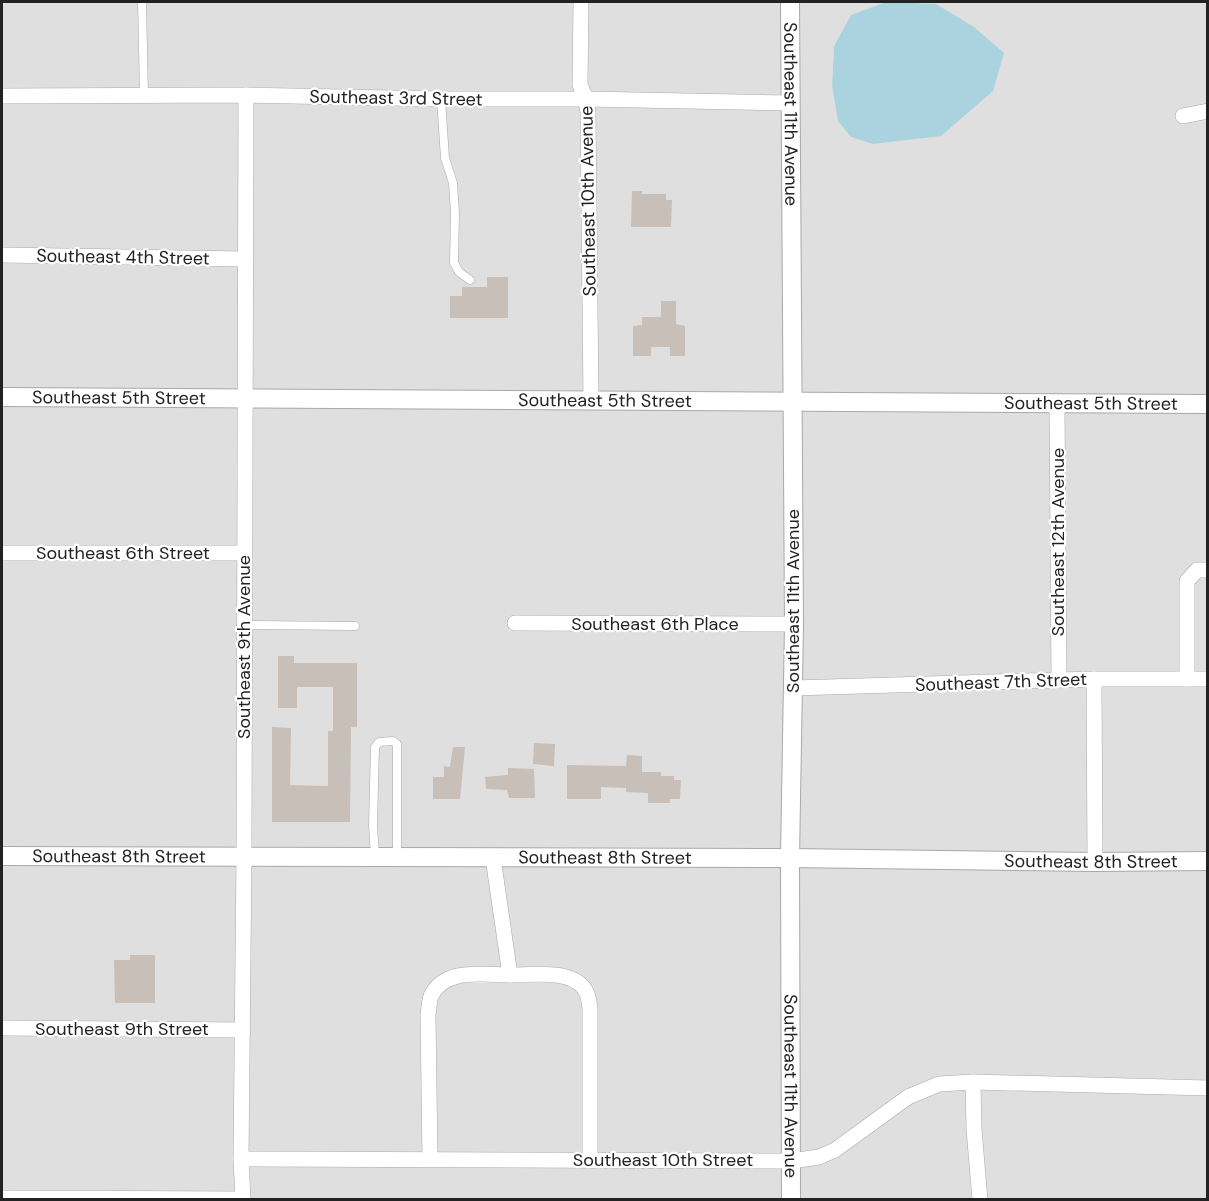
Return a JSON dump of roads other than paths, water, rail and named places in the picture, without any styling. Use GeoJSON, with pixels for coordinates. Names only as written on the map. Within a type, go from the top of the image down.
{"type":"FeatureCollection","features":[{"type":"Feature","properties":{"kind":"street","name":"Southeast 10th Avenue"},"geometry":{"type":"LineString","coordinates":[[581,2],[580,85],[586,99],[588,113],[591,401]]}},
{"type":"Feature","properties":{"kind":"street","name":"Southeast 11th Avenue"},"geometry":{"type":"LineString","coordinates":[[790,2],[794,624],[790,858],[791,1200]]}},
{"type":"Feature","properties":{"kind":"street","name":"Southeast 3rd Street"},"geometry":{"type":"LineString","coordinates":[[2,96],[246,95],[790,103]]}},
{"type":"Feature","properties":{"kind":"street","name":"Southeast 9th Avenue"},"geometry":{"type":"LineString","coordinates":[[243,1199],[241,1159],[246,95]]}},
{"type":"Feature","properties":{"kind":"street"},"geometry":{"type":"LineString","coordinates":[[1183,116],[1208,111]]}},
{"type":"Feature","properties":{"kind":"street","name":"Southeast 4th Street"},"geometry":{"type":"LineString","coordinates":[[2,255],[244,259]]}},
{"type":"Feature","properties":{"kind":"street","name":"Southeast 5th Street"},"geometry":{"type":"LineString","coordinates":[[2,397],[1208,404]]}},
{"type":"Feature","properties":{"kind":"street","name":"Southeast 12th Avenue"},"geometry":{"type":"LineString","coordinates":[[1057,404],[1059,680]]}},
{"type":"Feature","properties":{"kind":"street","name":"Southeast 6th Street"},"geometry":{"type":"LineString","coordinates":[[2,553],[244,553]]}},
{"type":"Feature","properties":{"kind":"street"},"geometry":{"type":"LineString","coordinates":[[1187,679],[1187,581],[1197,570],[1208,570]]}},
{"type":"Feature","properties":{"kind":"street","name":"Southeast 6th Place"},"geometry":{"type":"LineString","coordinates":[[515,623],[794,624]]}},
{"type":"Feature","properties":{"kind":"street"},"geometry":{"type":"LineString","coordinates":[[1094,679],[1095,862]]}},
{"type":"Feature","properties":{"kind":"street","name":"Southeast 7th Street"},"geometry":{"type":"LineString","coordinates":[[794,688],[1094,679],[1208,679]]}},
{"type":"Feature","properties":{"kind":"street","name":"Southeast 8th Street"},"geometry":{"type":"LineString","coordinates":[[2,856],[1208,861]]}},
{"type":"Feature","properties":{"kind":"street"},"geometry":{"type":"LineString","coordinates":[[493,858],[510,975]]}},
{"type":"Feature","properties":{"kind":"street"},"geometry":{"type":"LineString","coordinates":[[429,1159],[428,1015],[431,997],[441,983],[453,975],[563,975],[577,982],[587,993],[590,1008],[590,1160]]}},
{"type":"Feature","properties":{"kind":"street","name":"Southeast 9th Street"},"geometry":{"type":"LineString","coordinates":[[2,1028],[243,1030]]}},
{"type":"Feature","properties":{"kind":"street"},"geometry":{"type":"LineString","coordinates":[[973,1082],[980,1200]]}},
{"type":"Feature","properties":{"kind":"street","name":"Southeast 10th Street"},"geometry":{"type":"LineString","coordinates":[[241,1159],[791,1161],[819,1157],[835,1150],[908,1097],[939,1084],[973,1082],[1208,1088]]}},
{"type":"Feature","properties":{"kind":"street"},"geometry":{"type":"LineString","coordinates":[[2,1197],[243,1199]]}},
{"type":"Feature","properties":{"kind":"lane"},"geometry":{"type":"LineString","coordinates":[[142,2],[144,95]]}},
{"type":"Feature","properties":{"kind":"lane"},"geometry":{"type":"LineString","coordinates":[[441,99],[445,158],[453,183],[453,263],[459,272],[470,280]]}},
{"type":"Feature","properties":{"kind":"lane"},"geometry":{"type":"LineString","coordinates":[[244,625],[355,626]]}},
{"type":"Feature","properties":{"kind":"lane"},"geometry":{"type":"LineString","coordinates":[[375,857],[373,825],[375,747],[379,742],[393,741],[398,744],[397,857]]}},
{"type":"Feature","properties":{"kind":"water"},"geometry":{"type":"Polygon","coordinates":[[[886,2],[936,4],[974,27],[1004,53],[993,91],[941,136],[873,144],[851,137],[838,121],[832,85],[834,46],[851,15],[886,2]]]}}]}
